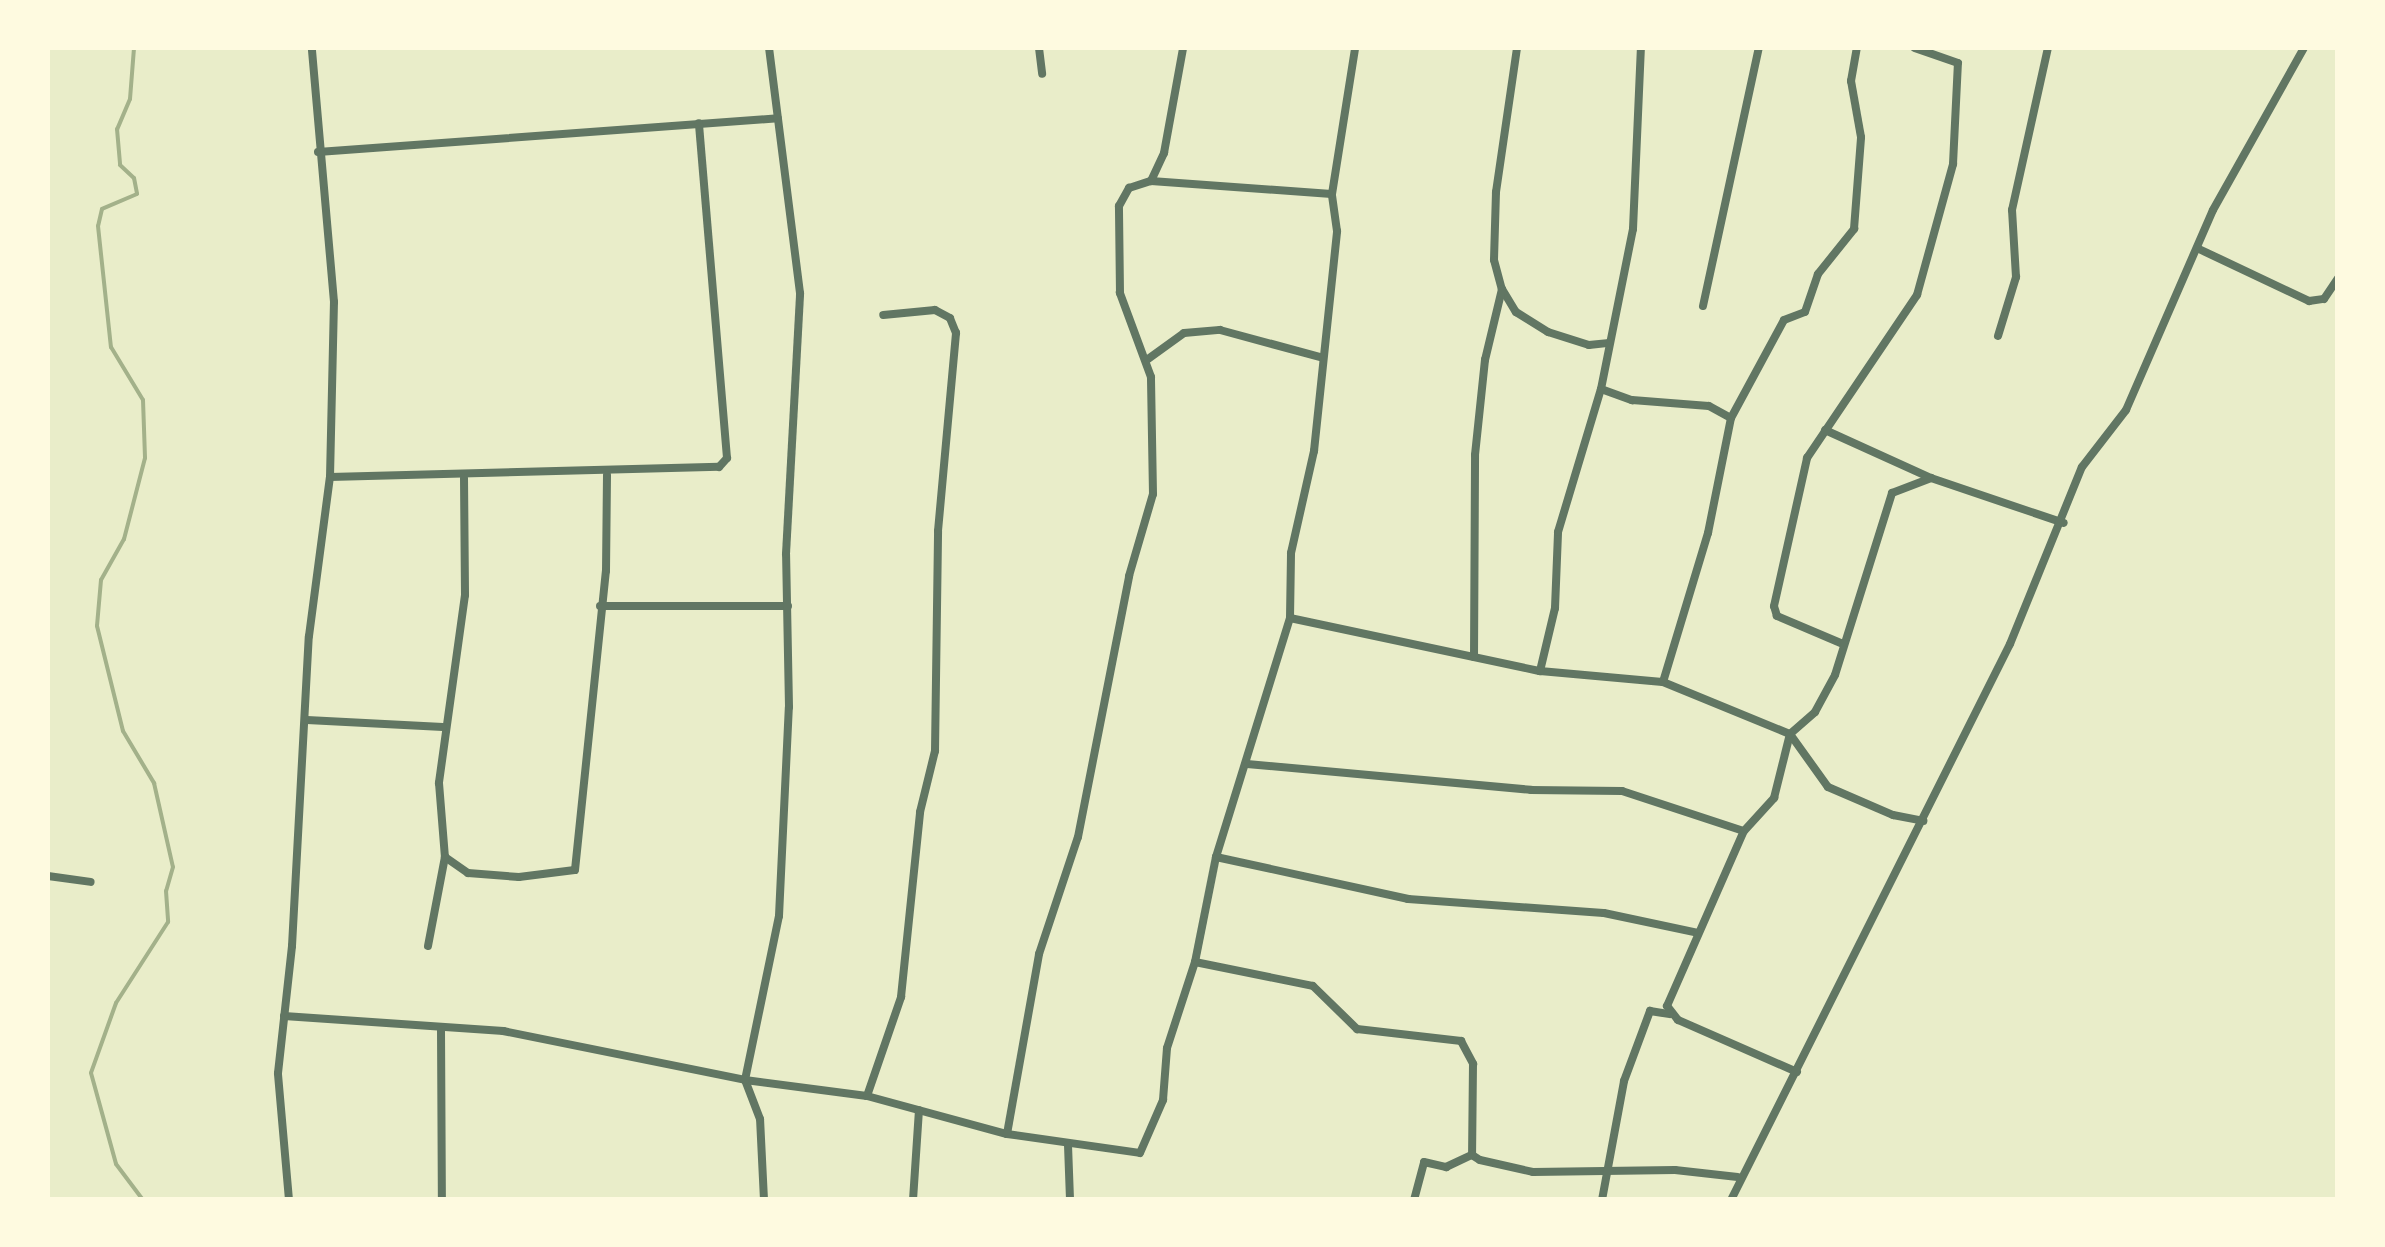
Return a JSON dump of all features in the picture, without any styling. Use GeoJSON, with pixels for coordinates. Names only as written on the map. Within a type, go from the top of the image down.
{"type":"FeatureCollection","features":[{"type":"Feature","properties":{"kind":"street"},"geometry":{"type":"LineString","coordinates":[[290,1200],[278,1073],[308,720],[309,636],[330,477],[333,283],[318,152],[312,48]]}},
{"type":"Feature","properties":{"kind":"street"},"geometry":{"type":"LineString","coordinates":[[764,1200],[760,1118],[744,1080],[780,916],[800,293],[769,48]]}},
{"type":"Feature","properties":{"kind":"street"},"geometry":{"type":"LineString","coordinates":[[1039,48],[1042,74]]}},
{"type":"Feature","properties":{"kind":"street"},"geometry":{"type":"LineString","coordinates":[[1150,182],[1164,153],[1183,48]]}},
{"type":"Feature","properties":{"kind":"street"},"geometry":{"type":"LineString","coordinates":[[284,1016],[503,1032],[744,1080],[866,1096],[1007,1134],[1130,1156],[1147,1146],[1163,1100],[1167,1048],[1196,962],[1216,858],[1290,618],[1290,553],[1314,451],[1320,357],[1337,231],[1332,194],[1355,48]]}},
{"type":"Feature","properties":{"kind":"street"},"geometry":{"type":"LineString","coordinates":[[1516,48],[1496,192],[1494,260],[1502,289],[1516,312],[1548,332],[1589,345],[1606,343]]}},
{"type":"Feature","properties":{"kind":"street"},"geometry":{"type":"LineString","coordinates":[[1540,672],[1555,608],[1558,532],[1601,389],[1606,343],[1633,229],[1641,48]]}},
{"type":"Feature","properties":{"kind":"street"},"geometry":{"type":"LineString","coordinates":[[1703,306],[1759,48]]}},
{"type":"Feature","properties":{"kind":"street"},"geometry":{"type":"LineString","coordinates":[[1663,682],[1708,533],[1731,418],[1784,320],[1806,312],[1818,274],[1854,229],[1861,137],[1850,81],[1857,48]]}},
{"type":"Feature","properties":{"kind":"street"},"geometry":{"type":"LineString","coordinates":[[1843,644],[1777,616],[1774,606],[1807,458],[1917,295],[1954,164],[1958,64],[1914,48]]}},
{"type":"Feature","properties":{"kind":"street"},"geometry":{"type":"LineString","coordinates":[[1998,336],[2016,277],[2012,210],[2048,48]]}},
{"type":"Feature","properties":{"kind":"street"},"geometry":{"type":"LineString","coordinates":[[1731,1200],[1738,1177],[1797,1072],[1923,821],[2064,523],[2082,467],[2126,410],[2140,368],[2199,249],[2213,210],[2304,48]]}},
{"type":"Feature","properties":{"kind":"street"},"geometry":{"type":"LineString","coordinates":[[318,152],[778,118]]}},
{"type":"Feature","properties":{"kind":"street"},"geometry":{"type":"LineString","coordinates":[[330,477],[464,478],[708,470],[727,458],[699,124]]}},
{"type":"Feature","properties":{"kind":"street"},"geometry":{"type":"LineString","coordinates":[[1007,1134],[1025,1059],[1038,954],[1078,837],[1130,576],[1152,494],[1148,359],[1127,326],[1117,264],[1122,195],[1150,182],[1332,194]]}},
{"type":"Feature","properties":{"kind":"street"},"geometry":{"type":"LineString","coordinates":[[2199,249],[2309,300],[2324,298],[2338,278]]}},
{"type":"Feature","properties":{"kind":"street"},"geometry":{"type":"LineString","coordinates":[[1474,657],[1475,455],[1485,360],[1502,289]]}},
{"type":"Feature","properties":{"kind":"street"},"geometry":{"type":"LineString","coordinates":[[866,1096],[900,998],[920,812],[935,751],[938,531],[950,450],[956,333],[950,318],[935,310],[883,315]]}},
{"type":"Feature","properties":{"kind":"street"},"geometry":{"type":"LineString","coordinates":[[1148,359],[1184,333],[1220,330],[1320,357]]}},
{"type":"Feature","properties":{"kind":"street"},"geometry":{"type":"LineString","coordinates":[[1601,389],[1632,400],[1709,406],[1731,418]]}},
{"type":"Feature","properties":{"kind":"street"},"geometry":{"type":"LineString","coordinates":[[1825,430],[1930,478],[2064,523]]}},
{"type":"Feature","properties":{"kind":"street"},"geometry":{"type":"LineString","coordinates":[[445,858],[468,873],[518,877],[574,870],[600,606],[607,474]]}},
{"type":"Feature","properties":{"kind":"street"},"geometry":{"type":"LineString","coordinates":[[428,946],[445,858],[443,727],[465,595],[464,478]]}},
{"type":"Feature","properties":{"kind":"street"},"geometry":{"type":"LineString","coordinates":[[1670,1014],[1667,1006],[1744,831],[1774,798],[1790,734],[1815,712],[1843,644],[1892,493],[1930,478]]}},
{"type":"Feature","properties":{"kind":"street"},"geometry":{"type":"LineString","coordinates":[[600,606],[788,606]]}},
{"type":"Feature","properties":{"kind":"street"},"geometry":{"type":"LineString","coordinates":[[1290,618],[1540,672],[1663,682],[1790,734],[1828,787],[1893,816],[1923,821]]}},
{"type":"Feature","properties":{"kind":"street"},"geometry":{"type":"LineString","coordinates":[[308,720],[443,727]]}},
{"type":"Feature","properties":{"kind":"street"},"geometry":{"type":"LineString","coordinates":[[1248,764],[1531,790],[1622,790],[1744,831]]}},
{"type":"Feature","properties":{"kind":"street"},"geometry":{"type":"LineString","coordinates":[[1216,858],[1408,899],[1570,909],[1698,933]]}},
{"type":"Feature","properties":{"kind":"street"},"geometry":{"type":"LineString","coordinates":[[48,876],[91,882]]}},
{"type":"Feature","properties":{"kind":"street"},"geometry":{"type":"LineString","coordinates":[[1196,962],[1313,986],[1357,1030],[1461,1040],[1473,1064],[1472,1154]]}},
{"type":"Feature","properties":{"kind":"street"},"geometry":{"type":"LineString","coordinates":[[1602,1200],[1624,1081],[1650,1011],[1670,1014],[1797,1072]]}},
{"type":"Feature","properties":{"kind":"street"},"geometry":{"type":"LineString","coordinates":[[441,1030],[442,1200]]}},
{"type":"Feature","properties":{"kind":"street"},"geometry":{"type":"LineString","coordinates":[[914,1200],[920,1110]]}},
{"type":"Feature","properties":{"kind":"street"},"geometry":{"type":"LineString","coordinates":[[1068,1145],[1070,1200]]}},
{"type":"Feature","properties":{"kind":"street"},"geometry":{"type":"LineString","coordinates":[[1414,1200],[1424,1162],[1446,1167],[1472,1154],[1533,1172],[1607,1174],[1675,1170],[1738,1177]]}},
{"type":"Feature","properties":{"kind":"waterway"},"geometry":{"type":"LineString","coordinates":[[134,48],[130,99],[117,129],[120,165],[134,178],[137,194],[102,209],[98,226],[111,347],[143,400],[145,458],[124,539],[101,580],[97,626],[123,731],[154,783],[173,867],[166,891],[168,922],[116,1003],[91,1073],[116,1164],[143,1200]]}}]}
